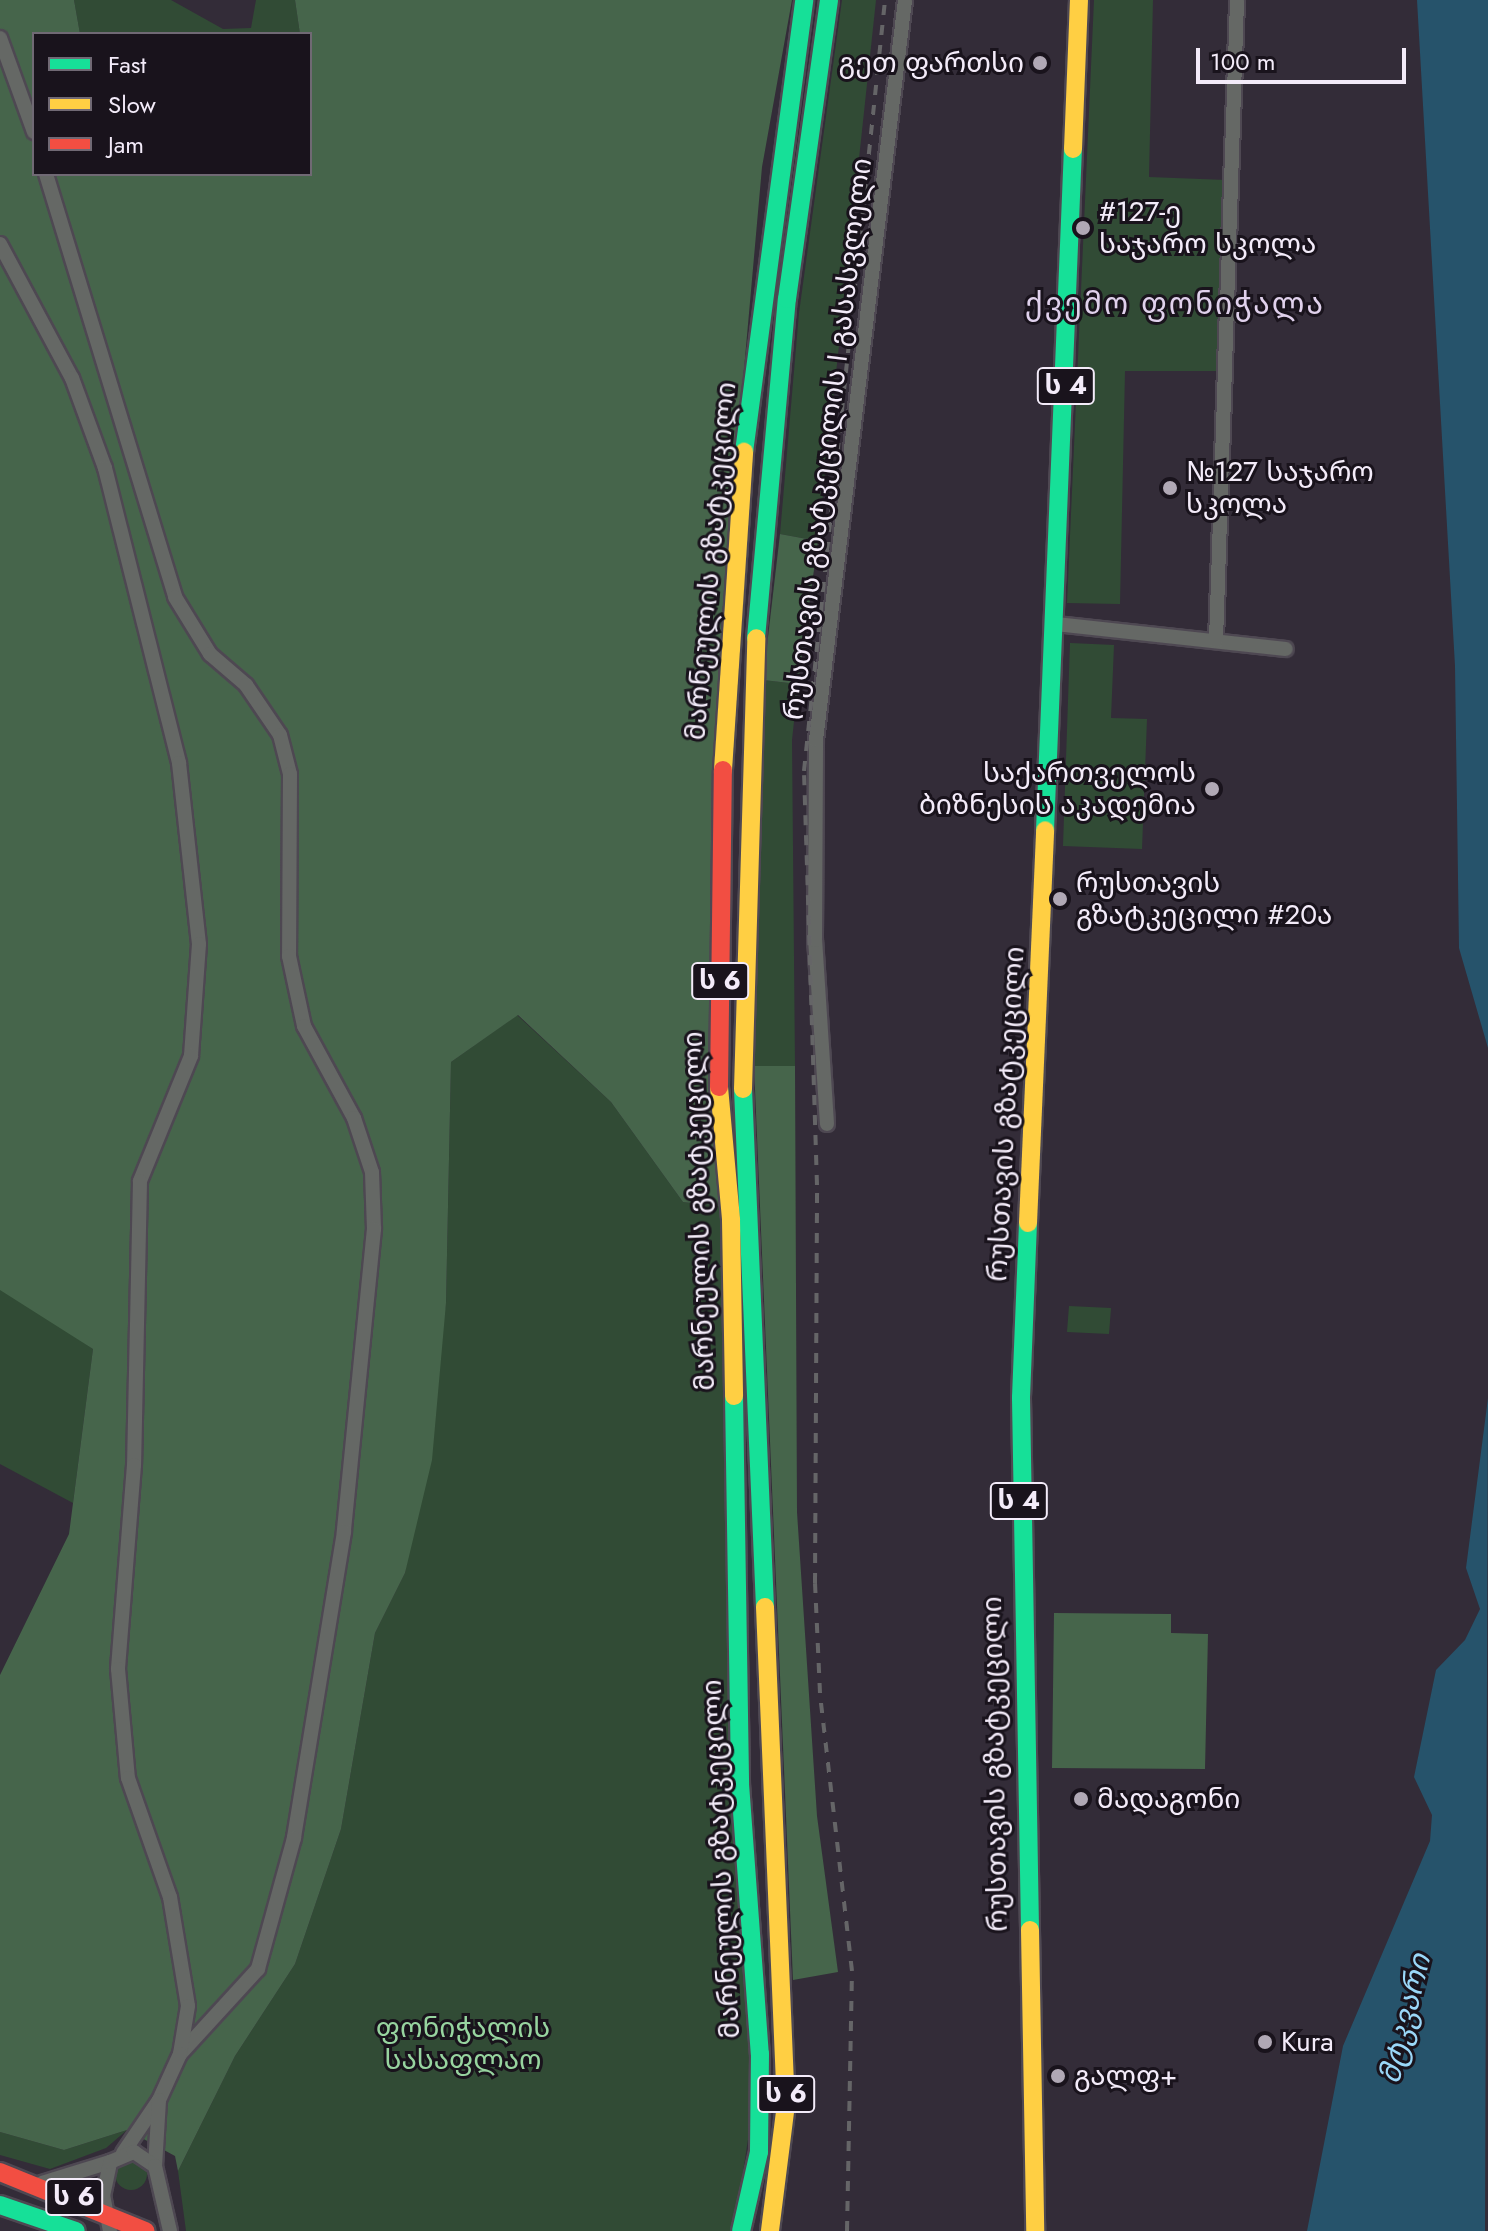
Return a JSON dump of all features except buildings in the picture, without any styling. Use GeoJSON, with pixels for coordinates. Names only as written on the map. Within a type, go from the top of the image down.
{"type":"FeatureCollection","features":[{"type":"Feature","properties":{"kind":"highway","name":"მარნეულის გზატკეცილი"},"geometry":{"type":"LineString","coordinates":[[741,2231],[759,2152],[760,2054],[740,1784],[731,1220],[718,1081],[724,686],[755,331],[804,0]]}},
{"type":"Feature","properties":{"kind":"highway","name":"მარნეულის გზატკეცილი"},"geometry":{"type":"LineString","coordinates":[[770,2231],[786,2104],[769,1816],[753,1202],[742,1073],[750,698],[787,299],[829,0]]}},
{"type":"Feature","properties":{"kind":"highway","name":"რუსთავის გზატკეცილი"},"geometry":{"type":"LineString","coordinates":[[1035,2231],[1019,1509],[1079,0]]}},
{"type":"Feature","properties":{"kind":"highway"},"geometry":{"type":"LineString","coordinates":[[740,1784],[768,1781]]}},
{"type":"Feature","properties":{"kind":"highway"},"geometry":{"type":"LineString","coordinates":[[742,1817],[769,1816]]}},
{"type":"Feature","properties":{"kind":"highway","name":"ს 6"},"geometry":{"type":"LineString","coordinates":[[0,2172],[105,2209],[145,2231]]}},
{"type":"Feature","properties":{"kind":"highway","name":"ს 6"},"geometry":{"type":"LineString","coordinates":[[0,2205],[76,2231]]}},
{"type":"Feature","properties":{"kind":"street","name":"რუსთავის გზატკეცილის I გასასვლელი"},"geometry":{"type":"LineString","coordinates":[[827,1124],[815,940],[816,740],[905,0]]}},
{"type":"Feature","properties":{"kind":"street"},"geometry":{"type":"LineString","coordinates":[[1216,641],[1237,0]]}},
{"type":"Feature","properties":{"kind":"street"},"geometry":{"type":"LineString","coordinates":[[0,38],[32,126]]}},
{"type":"Feature","properties":{"kind":"street"},"geometry":{"type":"LineString","coordinates":[[47,176],[175,597],[210,654],[246,685],[280,735],[290,774],[289,956],[304,1026],[354,1118],[372,1172],[374,1229],[344,1532],[294,1838],[258,1969],[180,2054]]}},
{"type":"Feature","properties":{"kind":"street"},"geometry":{"type":"LineString","coordinates":[[0,244],[72,378],[105,468],[179,763],[199,944],[191,1056],[140,1181],[134,1465],[118,1669],[128,1778],[170,1897],[188,2006],[180,2054],[159,2100],[116,2157],[105,2209],[110,2231]]}},
{"type":"Feature","properties":{"kind":"street"},"geometry":{"type":"LineString","coordinates":[[1056,624],[1286,649]]}},
{"type":"Feature","properties":{"kind":"street"},"geometry":{"type":"LineString","coordinates":[[159,2100],[155,2166],[170,2231]]}},
{"type":"Feature","properties":{"kind":"street"},"geometry":{"type":"LineString","coordinates":[[39,2184],[116,2157],[140,2153],[155,2166]]}},
{"type":"Feature","properties":{"kind":"street"},"geometry":{"type":"LineString","coordinates":[[15,2231],[23,2212]]}},
{"type":"Feature","properties":{"kind":"green space"},"geometry":{"type":"Polygon","coordinates":[[[0,0],[74,0],[80,32],[32,32],[32,176],[312,176],[312,32],[300,32],[295,0],[792,0],[762,167],[721,628],[725,1207],[683,1202],[611,1102],[518,1015],[451,1062],[446,1303],[432,1460],[405,1573],[375,1633],[341,1829],[295,1964],[235,2056],[178,2171],[175,2156],[127,2130],[64,2150],[0,2132],[0,1675],[69,1534],[93,1349],[0,1290],[0,0]]]}},
{"type":"Feature","properties":{"kind":"green space"},"geometry":{"type":"Polygon","coordinates":[[[74,0],[171,0],[223,29],[251,28],[256,0],[295,0],[300,32],[80,32],[74,0]]]}},
{"type":"Feature","properties":{"kind":"green space"},"geometry":{"type":"Polygon","coordinates":[[[842,0],[876,0],[818,541],[780,534],[799,313],[842,0]]]}},
{"type":"Feature","properties":{"kind":"green space"},"geometry":{"type":"Polygon","coordinates":[[[1094,0],[1153,0],[1149,177],[1226,180],[1222,371],[1125,371],[1120,604],[1067,603],[1094,0]]]}},
{"type":"Feature","properties":{"kind":"green space"},"geometry":{"type":"Polygon","coordinates":[[[780,534],[818,541],[798,684],[763,680],[780,534]]]}},
{"type":"Feature","properties":{"kind":"green space"},"geometry":{"type":"Polygon","coordinates":[[[1070,643],[1114,645],[1111,718],[1147,719],[1142,849],[1063,846],[1070,643]]]}},
{"type":"Feature","properties":{"kind":"green space"},"geometry":{"type":"Polygon","coordinates":[[[763,680],[798,684],[792,740],[795,1066],[754,1066],[763,680]]]}},
{"type":"Feature","properties":{"kind":"green space","name":"ფონიჭალის სასაფლაო"},"geometry":{"type":"Polygon","coordinates":[[[517,1015],[611,1102],[683,1202],[725,1207],[756,2087],[734,2231],[186,2231],[178,2171],[235,2056],[295,1964],[341,1829],[375,1633],[405,1573],[446,1303],[451,1062],[517,1015]]]}},
{"type":"Feature","properties":{"kind":"green space"},"geometry":{"type":"Polygon","coordinates":[[[754,1066],[795,1066],[797,1512],[817,1816],[838,1972],[793,1980],[754,1066]]]}},
{"type":"Feature","properties":{"kind":"green space"},"geometry":{"type":"Polygon","coordinates":[[[6,1289],[93,1349],[73,1503],[0,1464],[0,1290],[6,1289]]]}},
{"type":"Feature","properties":{"kind":"green space"},"geometry":{"type":"Polygon","coordinates":[[[1069,1306],[1111,1308],[1109,1334],[1067,1332],[1069,1306]]]}},
{"type":"Feature","properties":{"kind":"green space"},"geometry":{"type":"Polygon","coordinates":[[[1054,1613],[1171,1614],[1171,1633],[1208,1634],[1205,1769],[1052,1768],[1054,1613]]]}},
{"type":"Feature","properties":{"kind":"green space"},"geometry":{"type":"Polygon","coordinates":[[[127,2130],[106,2148],[50,2169],[0,2155],[0,2132],[64,2150],[127,2130]]]}},
{"type":"Feature","properties":{"kind":"green space"},"geometry":{"type":"Polygon","coordinates":[[[131,2158],[142,2163],[147,2174],[142,2185],[131,2190],[120,2185],[115,2174],[120,2163],[131,2158]]]}},
{"type":"Feature","properties":{"kind":"water"},"geometry":{"type":"Polygon","coordinates":[[[1417,0],[1488,0],[1488,1048],[1459,948],[1455,666],[1417,0]]]}},
{"type":"Feature","properties":{"kind":"water","name":"მტკვარი"},"geometry":{"type":"Polygon","coordinates":[[[1488,1398],[1485,2231],[1307,2231],[1343,2046],[1430,1841],[1432,1815],[1414,1777],[1436,1670],[1465,1640],[1480,1609],[1466,1568],[1488,1398]]]}},
{"type":"Feature","properties":{"kind":"railway"},"geometry":{"type":"LineString","coordinates":[[847,2231],[852,1971],[820,1693],[815,1583],[817,1185],[804,771],[885,0]]}},
{"type":"Feature","properties":{"kind":"traffic: fast"},"geometry":{"type":"LineString","coordinates":[[744,452],[804,0]]}},
{"type":"Feature","properties":{"kind":"traffic: fast"},"geometry":{"type":"LineString","coordinates":[[756,638],[787,299],[829,0]]}},
{"type":"Feature","properties":{"kind":"traffic: fast"},"geometry":{"type":"LineString","coordinates":[[1045,830],[1073,149]]}},
{"type":"Feature","properties":{"kind":"traffic: fast"},"geometry":{"type":"LineString","coordinates":[[743,1089],[765,1607]]}},
{"type":"Feature","properties":{"kind":"traffic: fast"},"geometry":{"type":"LineString","coordinates":[[1028,1223],[1021,1398],[1030,1930]]}},
{"type":"Feature","properties":{"kind":"traffic: fast"},"geometry":{"type":"LineString","coordinates":[[734,1396],[740,1784],[760,2054],[759,2152],[741,2231]]}},
{"type":"Feature","properties":{"kind":"traffic: fast"},"geometry":{"type":"LineString","coordinates":[[0,2205],[76,2231]]}},
{"type":"Feature","properties":{"kind":"traffic: slow"},"geometry":{"type":"LineString","coordinates":[[1073,149],[1079,0]]}},
{"type":"Feature","properties":{"kind":"traffic: slow"},"geometry":{"type":"LineString","coordinates":[[723,770],[744,452]]}},
{"type":"Feature","properties":{"kind":"traffic: slow"},"geometry":{"type":"LineString","coordinates":[[743,1089],[756,638]]}},
{"type":"Feature","properties":{"kind":"traffic: slow"},"geometry":{"type":"LineString","coordinates":[[1028,1223],[1045,830]]}},
{"type":"Feature","properties":{"kind":"traffic: slow"},"geometry":{"type":"LineString","coordinates":[[719,1087],[731,1220],[734,1396]]}},
{"type":"Feature","properties":{"kind":"traffic: slow"},"geometry":{"type":"LineString","coordinates":[[765,1607],[786,2104],[770,2231]]}},
{"type":"Feature","properties":{"kind":"traffic: slow"},"geometry":{"type":"LineString","coordinates":[[1030,1930],[1035,2231]]}},
{"type":"Feature","properties":{"kind":"traffic: jam"},"geometry":{"type":"LineString","coordinates":[[719,1087],[723,770]]}},
{"type":"Feature","properties":{"kind":"traffic: jam"},"geometry":{"type":"LineString","coordinates":[[0,2172],[145,2231]]}},
{"type":"Feature","properties":{"kind":"place","name":"გეთ ფართსი"},"geometry":{"type":"Point","coordinates":[1040,63]}},
{"type":"Feature","properties":{"kind":"place","name":"#127-ე საჯარო სკოლა"},"geometry":{"type":"Point","coordinates":[1083,228]}},
{"type":"Feature","properties":{"kind":"place","name":"№127 საჯარო სკოლა"},"geometry":{"type":"Point","coordinates":[1170,488]}},
{"type":"Feature","properties":{"kind":"place","name":"საქართველოს ბიზნესის აკადემია"},"geometry":{"type":"Point","coordinates":[1212,789]}},
{"type":"Feature","properties":{"kind":"place","name":"რუსთავის გზატკეცილი #20ა"},"geometry":{"type":"Point","coordinates":[1060,899]}},
{"type":"Feature","properties":{"kind":"place","name":"მადაგონი"},"geometry":{"type":"Point","coordinates":[1081,1799]}},
{"type":"Feature","properties":{"kind":"place","name":"Kura"},"geometry":{"type":"Point","coordinates":[1265,2042]}},
{"type":"Feature","properties":{"kind":"place","name":"გალფ+"},"geometry":{"type":"Point","coordinates":[1058,2076]}},
{"type":"Feature","properties":{"kind":"district","name":"ქვემო ფონიჭალა"},"geometry":{"type":"Point","coordinates":[1175,304]}}]}
